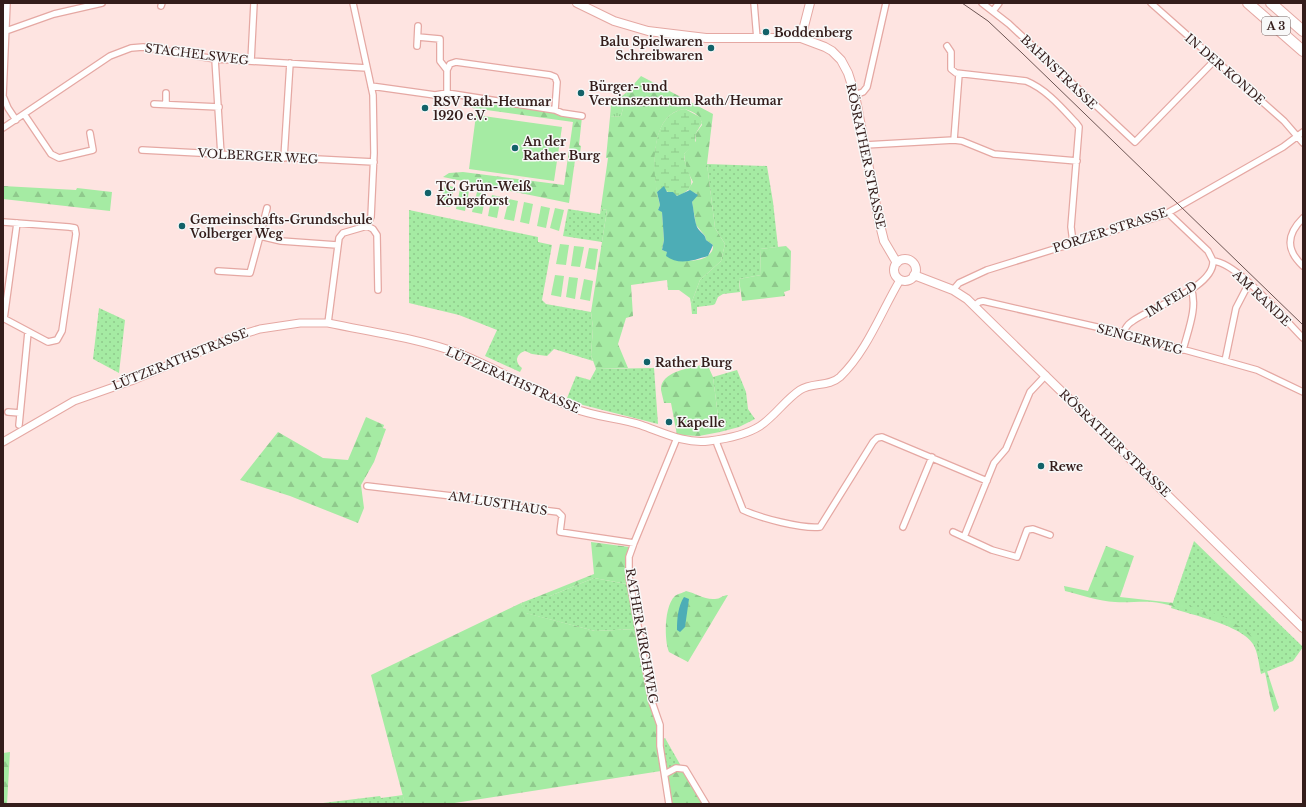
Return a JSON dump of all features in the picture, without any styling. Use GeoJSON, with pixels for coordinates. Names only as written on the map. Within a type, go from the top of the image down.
{"type":"FeatureCollection","features":[{"type":"Feature","properties":{"kind":"highway","name":"A 3"},"geometry":{"type":"LineString","coordinates":[[1248,3],[1303,51]]}},
{"type":"Feature","properties":{"kind":"highway","name":"A 3"},"geometry":{"type":"LineString","coordinates":[[1271,3],[1303,31]]}},
{"type":"Feature","properties":{"kind":"main road","name":"RÖSRATHER STRASSE"},"geometry":{"type":"LineString","coordinates":[[577,3],[614,21],[648,31],[706,38],[801,38],[826,47],[837,55],[848,73],[856,95],[884,241],[897,263]]}},
{"type":"Feature","properties":{"kind":"main road"},"geometry":{"type":"LineString","coordinates":[[801,38],[810,3]]}},
{"type":"Feature","properties":{"kind":"main road"},"geometry":{"type":"LineString","coordinates":[[903,260],[909,261],[914,265],[914,275],[907,281],[900,280],[894,273],[897,263],[903,260]]}},
{"type":"Feature","properties":{"kind":"main road","name":"RÖSRATHER STRASSE"},"geometry":{"type":"LineString","coordinates":[[914,275],[954,290],[974,306],[1303,628]]}},
{"type":"Feature","properties":{"kind":"street"},"geometry":{"type":"LineString","coordinates":[[7,3],[4,96],[8,108],[16,120]]}},
{"type":"Feature","properties":{"kind":"street"},"geometry":{"type":"LineString","coordinates":[[6,31],[54,14],[102,3]]}},
{"type":"Feature","properties":{"kind":"street"},"geometry":{"type":"LineString","coordinates":[[250,61],[254,3]]}},
{"type":"Feature","properties":{"kind":"street"},"geometry":{"type":"LineString","coordinates":[[354,3],[371,86],[373,107],[374,162],[371,217],[367,226]]}},
{"type":"Feature","properties":{"kind":"street"},"geometry":{"type":"LineString","coordinates":[[754,3],[757,39]]}},
{"type":"Feature","properties":{"kind":"street"},"geometry":{"type":"LineString","coordinates":[[856,95],[864,92],[867,87],[886,3]]}},
{"type":"Feature","properties":{"kind":"street","name":"BAHNSTRASSE"},"geometry":{"type":"LineString","coordinates":[[982,3],[1015,29],[1134,142],[1215,60]]}},
{"type":"Feature","properties":{"kind":"street"},"geometry":{"type":"LineString","coordinates":[[993,11],[999,3]]}},
{"type":"Feature","properties":{"kind":"street","name":"IN DER KONDE"},"geometry":{"type":"LineString","coordinates":[[1151,3],[1284,121],[1303,143]]}},
{"type":"Feature","properties":{"kind":"street"},"geometry":{"type":"LineString","coordinates":[[417,46],[418,26]]}},
{"type":"Feature","properties":{"kind":"street"},"geometry":{"type":"LineString","coordinates":[[418,37],[440,39],[440,61],[447,70]]}},
{"type":"Feature","properties":{"kind":"street"},"geometry":{"type":"LineString","coordinates":[[947,46],[950,52],[951,69],[959,74],[1026,82],[1041,88],[1076,123],[1078,128],[1077,161],[1071,227],[1073,242]]}},
{"type":"Feature","properties":{"kind":"street","name":"STACHELSWEG"},"geometry":{"type":"LineString","coordinates":[[3,128],[110,56],[131,48],[143,47],[215,59],[367,68]]}},
{"type":"Feature","properties":{"kind":"street"},"geometry":{"type":"LineString","coordinates":[[215,59],[221,155]]}},
{"type":"Feature","properties":{"kind":"street"},"geometry":{"type":"LineString","coordinates":[[447,93],[447,70],[450,64],[456,62],[550,75],[556,77],[557,82],[555,110]]}},
{"type":"Feature","properties":{"kind":"street"},"geometry":{"type":"LineString","coordinates":[[284,158],[290,63]]}},
{"type":"Feature","properties":{"kind":"street"},"geometry":{"type":"LineString","coordinates":[[954,140],[959,74]]}},
{"type":"Feature","properties":{"kind":"street"},"geometry":{"type":"LineString","coordinates":[[371,86],[435,95],[447,93],[555,110],[562,113],[582,116]]}},
{"type":"Feature","properties":{"kind":"street"},"geometry":{"type":"LineString","coordinates":[[166,93],[166,104]]}},
{"type":"Feature","properties":{"kind":"street"},"geometry":{"type":"LineString","coordinates":[[154,104],[219,107]]}},
{"type":"Feature","properties":{"kind":"street"},"geometry":{"type":"LineString","coordinates":[[24,114],[51,154],[59,158],[94,150],[90,133]]}},
{"type":"Feature","properties":{"kind":"street","name":"PORZER STRASSE"},"geometry":{"type":"LineString","coordinates":[[954,290],[962,281],[987,270],[1168,213],[1283,147],[1303,132]]}},
{"type":"Feature","properties":{"kind":"street"},"geometry":{"type":"LineString","coordinates":[[865,145],[954,140],[962,141],[994,154],[1077,161]]}},
{"type":"Feature","properties":{"kind":"street","name":"VOLBERGER WEG"},"geometry":{"type":"LineString","coordinates":[[142,150],[374,162]]}},
{"type":"Feature","properties":{"kind":"street"},"geometry":{"type":"LineString","coordinates":[[218,271],[250,273],[267,208]]}},
{"type":"Feature","properties":{"kind":"street"},"geometry":{"type":"LineString","coordinates":[[1168,213],[1208,251],[1213,262]]}},
{"type":"Feature","properties":{"kind":"street"},"geometry":{"type":"LineString","coordinates":[[1303,218],[1298,223],[1290,240],[1291,252],[1303,266]]}},
{"type":"Feature","properties":{"kind":"street"},"geometry":{"type":"LineString","coordinates":[[3,222],[17,223],[75,228],[76,234],[62,331],[57,340],[48,342],[4,318],[17,223]]}},
{"type":"Feature","properties":{"kind":"street"},"geometry":{"type":"LineString","coordinates":[[328,323],[336,245],[343,233],[367,226],[373,229],[376,235],[378,290]]}},
{"type":"Feature","properties":{"kind":"street"},"geometry":{"type":"LineString","coordinates":[[260,236],[282,241],[336,245]]}},
{"type":"Feature","properties":{"kind":"street","name":"AM RANDE"},"geometry":{"type":"LineString","coordinates":[[1213,262],[1219,262],[1229,266],[1249,283],[1303,338]]}},
{"type":"Feature","properties":{"kind":"street","name":"IM FELD"},"geometry":{"type":"LineString","coordinates":[[1123,333],[1131,322],[1192,288],[1211,272],[1213,262]]}},
{"type":"Feature","properties":{"kind":"street","name":"LÜTZERATHSTRASSE"},"geometry":{"type":"LineString","coordinates":[[3,442],[74,401],[131,381],[242,334],[260,329],[290,325],[328,323],[451,351],[470,358],[575,409],[589,414],[631,422],[692,442],[717,440],[746,432],[760,426],[789,398],[807,386],[832,382],[839,378],[852,364],[900,280]]}},
{"type":"Feature","properties":{"kind":"street"},"geometry":{"type":"LineString","coordinates":[[1225,360],[1236,308],[1249,283]]}},
{"type":"Feature","properties":{"kind":"street"},"geometry":{"type":"LineString","coordinates":[[1183,350],[1194,306],[1195,297],[1192,288]]}},
{"type":"Feature","properties":{"kind":"street","name":"SENGERWEG"},"geometry":{"type":"LineString","coordinates":[[974,306],[983,301],[1123,333],[1257,370],[1303,392]]}},
{"type":"Feature","properties":{"kind":"street"},"geometry":{"type":"LineString","coordinates":[[19,425],[28,332]]}},
{"type":"Feature","properties":{"kind":"street"},"geometry":{"type":"LineString","coordinates":[[964,537],[994,463],[1006,450],[1030,392],[1046,375]]}},
{"type":"Feature","properties":{"kind":"street"},"geometry":{"type":"LineString","coordinates":[[8,412],[20,413]]}},
{"type":"Feature","properties":{"kind":"street","name":"RATHER KIRCHWEG"},"geometry":{"type":"LineString","coordinates":[[669,804],[660,746],[660,725],[652,702],[629,577],[630,557],[634,543],[677,438]]}},
{"type":"Feature","properties":{"kind":"street"},"geometry":{"type":"LineString","coordinates":[[717,440],[717,444],[743,510],[752,514],[811,527],[820,527],[877,438],[887,438],[987,481]]}},
{"type":"Feature","properties":{"kind":"street"},"geometry":{"type":"LineString","coordinates":[[903,527],[932,457]]}},
{"type":"Feature","properties":{"kind":"street","name":"AM LUSTHAUS"},"geometry":{"type":"LineString","coordinates":[[367,486],[486,500],[494,504],[558,512],[562,516],[560,532],[634,543]]}},
{"type":"Feature","properties":{"kind":"street"},"geometry":{"type":"LineString","coordinates":[[953,532],[992,550],[1017,557],[1026,530],[1033,529],[1050,535]]}},
{"type":"Feature","properties":{"kind":"street"},"geometry":{"type":"LineString","coordinates":[[665,774],[676,768],[685,769],[706,804]]}},
{"type":"Feature","properties":{"kind":"green space"},"geometry":{"type":"Polygon","coordinates":[[[641,76],[713,114],[707,164],[715,228],[725,244],[721,261],[700,280],[691,304],[690,298],[679,290],[668,290],[667,280],[631,285],[633,316],[626,318],[618,344],[628,368],[596,369],[591,355],[593,328],[591,312],[607,210],[602,209],[600,214],[608,158],[606,158],[610,117],[621,116],[627,92],[641,76]],[[685,109],[673,113],[664,122],[659,134],[655,164],[660,205],[658,210],[662,211],[664,240],[662,250],[667,252],[670,258],[681,260],[699,260],[704,258],[712,251],[713,245],[706,240],[705,236],[696,225],[692,202],[697,194],[688,190],[693,182],[686,168],[684,154],[696,141],[696,133],[702,125],[702,122],[701,119],[694,113],[685,109]]]}},
{"type":"Feature","properties":{"kind":"green space"},"geometry":{"type":"Polygon","coordinates":[[[627,92],[621,116],[610,117],[611,105],[627,92]]]}},
{"type":"Feature","properties":{"kind":"green space"},"geometry":{"type":"Polygon","coordinates":[[[473,101],[582,117],[579,145],[581,146],[580,153],[576,153],[569,203],[443,177],[449,173],[463,172],[564,185],[573,122],[472,108],[473,101]]]}},
{"type":"Feature","properties":{"kind":"green space"},"geometry":{"type":"Polygon","coordinates":[[[685,109],[700,117],[702,123],[696,133],[695,144],[684,154],[691,178],[690,188],[678,196],[661,189],[657,192],[655,156],[656,143],[660,130],[665,120],[674,113],[685,109]]]}},
{"type":"Feature","properties":{"kind":"green space","name":"An der Rather Burg"},"geometry":{"type":"Polygon","coordinates":[[[476,115],[562,127],[554,181],[469,169],[476,115]]]}},
{"type":"Feature","properties":{"kind":"green space"},"geometry":{"type":"Polygon","coordinates":[[[707,164],[767,166],[778,247],[760,249],[761,275],[739,279],[740,292],[723,294],[718,297],[715,304],[697,307],[697,314],[692,314],[691,304],[700,280],[721,261],[725,244],[715,228],[707,164]]]}},
{"type":"Feature","properties":{"kind":"green space"},"geometry":{"type":"Polygon","coordinates":[[[445,185],[454,187],[450,207],[440,206],[445,185]]]}},
{"type":"Feature","properties":{"kind":"green space"},"geometry":{"type":"Polygon","coordinates":[[[3,186],[76,190],[77,188],[112,192],[110,211],[3,199],[3,186]]]}},
{"type":"Feature","properties":{"kind":"green space"},"geometry":{"type":"Polygon","coordinates":[[[460,189],[469,191],[465,211],[456,209],[460,189]]]}},
{"type":"Feature","properties":{"kind":"green space"},"geometry":{"type":"Polygon","coordinates":[[[477,192],[486,194],[482,214],[472,212],[477,192]]]}},
{"type":"Feature","properties":{"kind":"green space"},"geometry":{"type":"Polygon","coordinates":[[[492,195],[501,197],[497,218],[488,216],[492,195]]]}},
{"type":"Feature","properties":{"kind":"green space"},"geometry":{"type":"Polygon","coordinates":[[[509,199],[518,201],[514,221],[504,219],[509,199]]]}},
{"type":"Feature","properties":{"kind":"green space"},"geometry":{"type":"Polygon","coordinates":[[[524,202],[533,204],[529,224],[520,222],[524,202]]]}},
{"type":"Feature","properties":{"kind":"green space"},"geometry":{"type":"Polygon","coordinates":[[[541,206],[550,208],[546,228],[537,226],[541,206]]]}},
{"type":"Feature","properties":{"kind":"green space"},"geometry":{"type":"Polygon","coordinates":[[[555,208],[564,210],[559,231],[550,228],[555,208]]]}},
{"type":"Feature","properties":{"kind":"green space"},"geometry":{"type":"Polygon","coordinates":[[[568,209],[600,214],[602,209],[607,210],[602,242],[563,236],[568,209]]]}},
{"type":"Feature","properties":{"kind":"green space"},"geometry":{"type":"Polygon","coordinates":[[[409,210],[538,237],[538,242],[552,245],[542,300],[546,304],[591,312],[593,328],[591,355],[593,361],[554,349],[547,356],[532,354],[525,351],[522,352],[517,358],[519,366],[522,368],[520,372],[485,356],[497,330],[459,315],[409,303],[409,210]]]}},
{"type":"Feature","properties":{"kind":"green space"},"geometry":{"type":"Polygon","coordinates":[[[560,244],[569,245],[566,265],[556,264],[560,244]]]}},
{"type":"Feature","properties":{"kind":"green space"},"geometry":{"type":"Polygon","coordinates":[[[574,246],[584,247],[580,267],[571,266],[574,246]]]}},
{"type":"Feature","properties":{"kind":"green space"},"geometry":{"type":"Polygon","coordinates":[[[786,246],[791,251],[790,290],[784,292],[785,296],[742,301],[739,279],[761,275],[760,249],[786,246]]]}},
{"type":"Feature","properties":{"kind":"green space"},"geometry":{"type":"Polygon","coordinates":[[[589,248],[598,249],[595,270],[585,268],[589,248]]]}},
{"type":"Feature","properties":{"kind":"green space"},"geometry":{"type":"Polygon","coordinates":[[[555,275],[564,276],[561,297],[551,295],[555,275]]]}},
{"type":"Feature","properties":{"kind":"green space"},"geometry":{"type":"Polygon","coordinates":[[[569,277],[578,278],[575,299],[566,297],[569,277]]]}},
{"type":"Feature","properties":{"kind":"green space"},"geometry":{"type":"Polygon","coordinates":[[[584,279],[593,281],[590,301],[580,299],[584,279]]]}},
{"type":"Feature","properties":{"kind":"green space"},"geometry":{"type":"Polygon","coordinates":[[[99,308],[125,320],[119,373],[93,359],[99,308]]]}},
{"type":"Feature","properties":{"kind":"green space"},"geometry":{"type":"Polygon","coordinates":[[[702,365],[708,366],[713,377],[720,432],[699,436],[677,435],[671,403],[664,403],[661,390],[662,384],[665,379],[676,372],[702,365]]]}},
{"type":"Feature","properties":{"kind":"green space"},"geometry":{"type":"Polygon","coordinates":[[[654,368],[658,424],[583,405],[567,398],[576,376],[590,380],[596,369],[654,368]]]}},
{"type":"Feature","properties":{"kind":"green space"},"geometry":{"type":"Polygon","coordinates":[[[737,370],[746,392],[748,409],[755,419],[739,427],[720,432],[713,377],[737,370]]]}},
{"type":"Feature","properties":{"kind":"green space"},"geometry":{"type":"Polygon","coordinates":[[[366,417],[384,425],[383,428],[386,429],[374,462],[361,485],[364,508],[358,523],[290,496],[240,480],[278,432],[323,458],[348,460],[366,417]]]}},
{"type":"Feature","properties":{"kind":"green space"},"geometry":{"type":"Polygon","coordinates":[[[1194,541],[1303,647],[1293,661],[1261,674],[1256,651],[1253,644],[1247,637],[1227,626],[1203,617],[1171,608],[1194,541]]]}},
{"type":"Feature","properties":{"kind":"green space"},"geometry":{"type":"Polygon","coordinates":[[[591,542],[629,547],[626,569],[627,584],[594,578],[550,596],[539,596],[594,574],[591,542]]]}},
{"type":"Feature","properties":{"kind":"green space"},"geometry":{"type":"Polygon","coordinates":[[[1106,546],[1134,556],[1120,597],[1183,604],[1223,616],[1256,637],[1279,708],[1274,712],[1261,656],[1255,641],[1238,628],[1208,616],[1162,604],[1152,602],[1109,601],[1065,591],[1064,586],[1088,591],[1106,546]]]}},
{"type":"Feature","properties":{"kind":"green space"},"geometry":{"type":"Polygon","coordinates":[[[594,578],[627,584],[636,629],[595,631],[525,613],[521,603],[539,596],[550,596],[594,578]]]}},
{"type":"Feature","properties":{"kind":"green space"},"geometry":{"type":"Polygon","coordinates":[[[686,591],[711,599],[717,599],[728,595],[688,662],[669,652],[666,640],[667,615],[671,601],[676,595],[686,591]]]}},
{"type":"Feature","properties":{"kind":"green space"},"geometry":{"type":"Polygon","coordinates":[[[521,603],[526,613],[595,631],[636,629],[658,731],[661,771],[448,804],[405,804],[371,675],[521,603]]]}},
{"type":"Feature","properties":{"kind":"green space"},"geometry":{"type":"Polygon","coordinates":[[[665,738],[681,766],[671,767],[666,770],[661,740],[665,738]]]}},
{"type":"Feature","properties":{"kind":"green space"},"geometry":{"type":"Polygon","coordinates":[[[10,752],[7,804],[3,804],[3,753],[10,752]]]}},
{"type":"Feature","properties":{"kind":"green space"},"geometry":{"type":"Polygon","coordinates":[[[679,770],[686,774],[703,804],[671,804],[667,777],[672,771],[679,770]]]}},
{"type":"Feature","properties":{"kind":"green space"},"geometry":{"type":"Polygon","coordinates":[[[403,795],[405,804],[315,804],[380,796],[381,798],[403,795]]]}},
{"type":"Feature","properties":{"kind":"water"},"geometry":{"type":"Polygon","coordinates":[[[664,186],[667,192],[673,192],[677,196],[690,190],[698,195],[692,202],[695,221],[697,227],[705,236],[706,240],[713,245],[708,256],[687,261],[676,261],[666,256],[667,252],[662,250],[664,240],[662,212],[658,210],[660,205],[657,192],[664,186]]]}},
{"type":"Feature","properties":{"kind":"water"},"geometry":{"type":"Polygon","coordinates":[[[684,597],[689,599],[685,627],[680,632],[677,630],[679,608],[684,597]]]}},
{"type":"Feature","properties":{"kind":"tram line"},"geometry":{"type":"LineString","coordinates":[[962,3],[988,21],[1022,53],[1303,325]]}},
{"type":"Feature","properties":{"kind":"place","name":"Boddenberg"},"geometry":{"type":"Point","coordinates":[766,32]}},
{"type":"Feature","properties":{"kind":"place","name":"Balu Spielwaren Schreibwaren"},"geometry":{"type":"Point","coordinates":[711,48]}},
{"type":"Feature","properties":{"kind":"place","name":"Bürger- und Vereinszentrum Rath/Heumar"},"geometry":{"type":"Point","coordinates":[581,93]}},
{"type":"Feature","properties":{"kind":"place","name":"RSV Rath-Heumar 1920 e.V."},"geometry":{"type":"Point","coordinates":[425,108]}},
{"type":"Feature","properties":{"kind":"place","name":"An der Rather Burg"},"geometry":{"type":"Point","coordinates":[515,148]}},
{"type":"Feature","properties":{"kind":"place","name":"TC Grün-Weiß Königsforst"},"geometry":{"type":"Point","coordinates":[428,193]}},
{"type":"Feature","properties":{"kind":"place","name":"Gemeinschafts-Grundschule Volberger Weg"},"geometry":{"type":"Point","coordinates":[182,226]}},
{"type":"Feature","properties":{"kind":"place","name":"Rather Burg"},"geometry":{"type":"Point","coordinates":[647,362]}},
{"type":"Feature","properties":{"kind":"place","name":"Kapelle"},"geometry":{"type":"Point","coordinates":[669,422]}},
{"type":"Feature","properties":{"kind":"place","name":"Rewe"},"geometry":{"type":"Point","coordinates":[1041,466]}}]}
